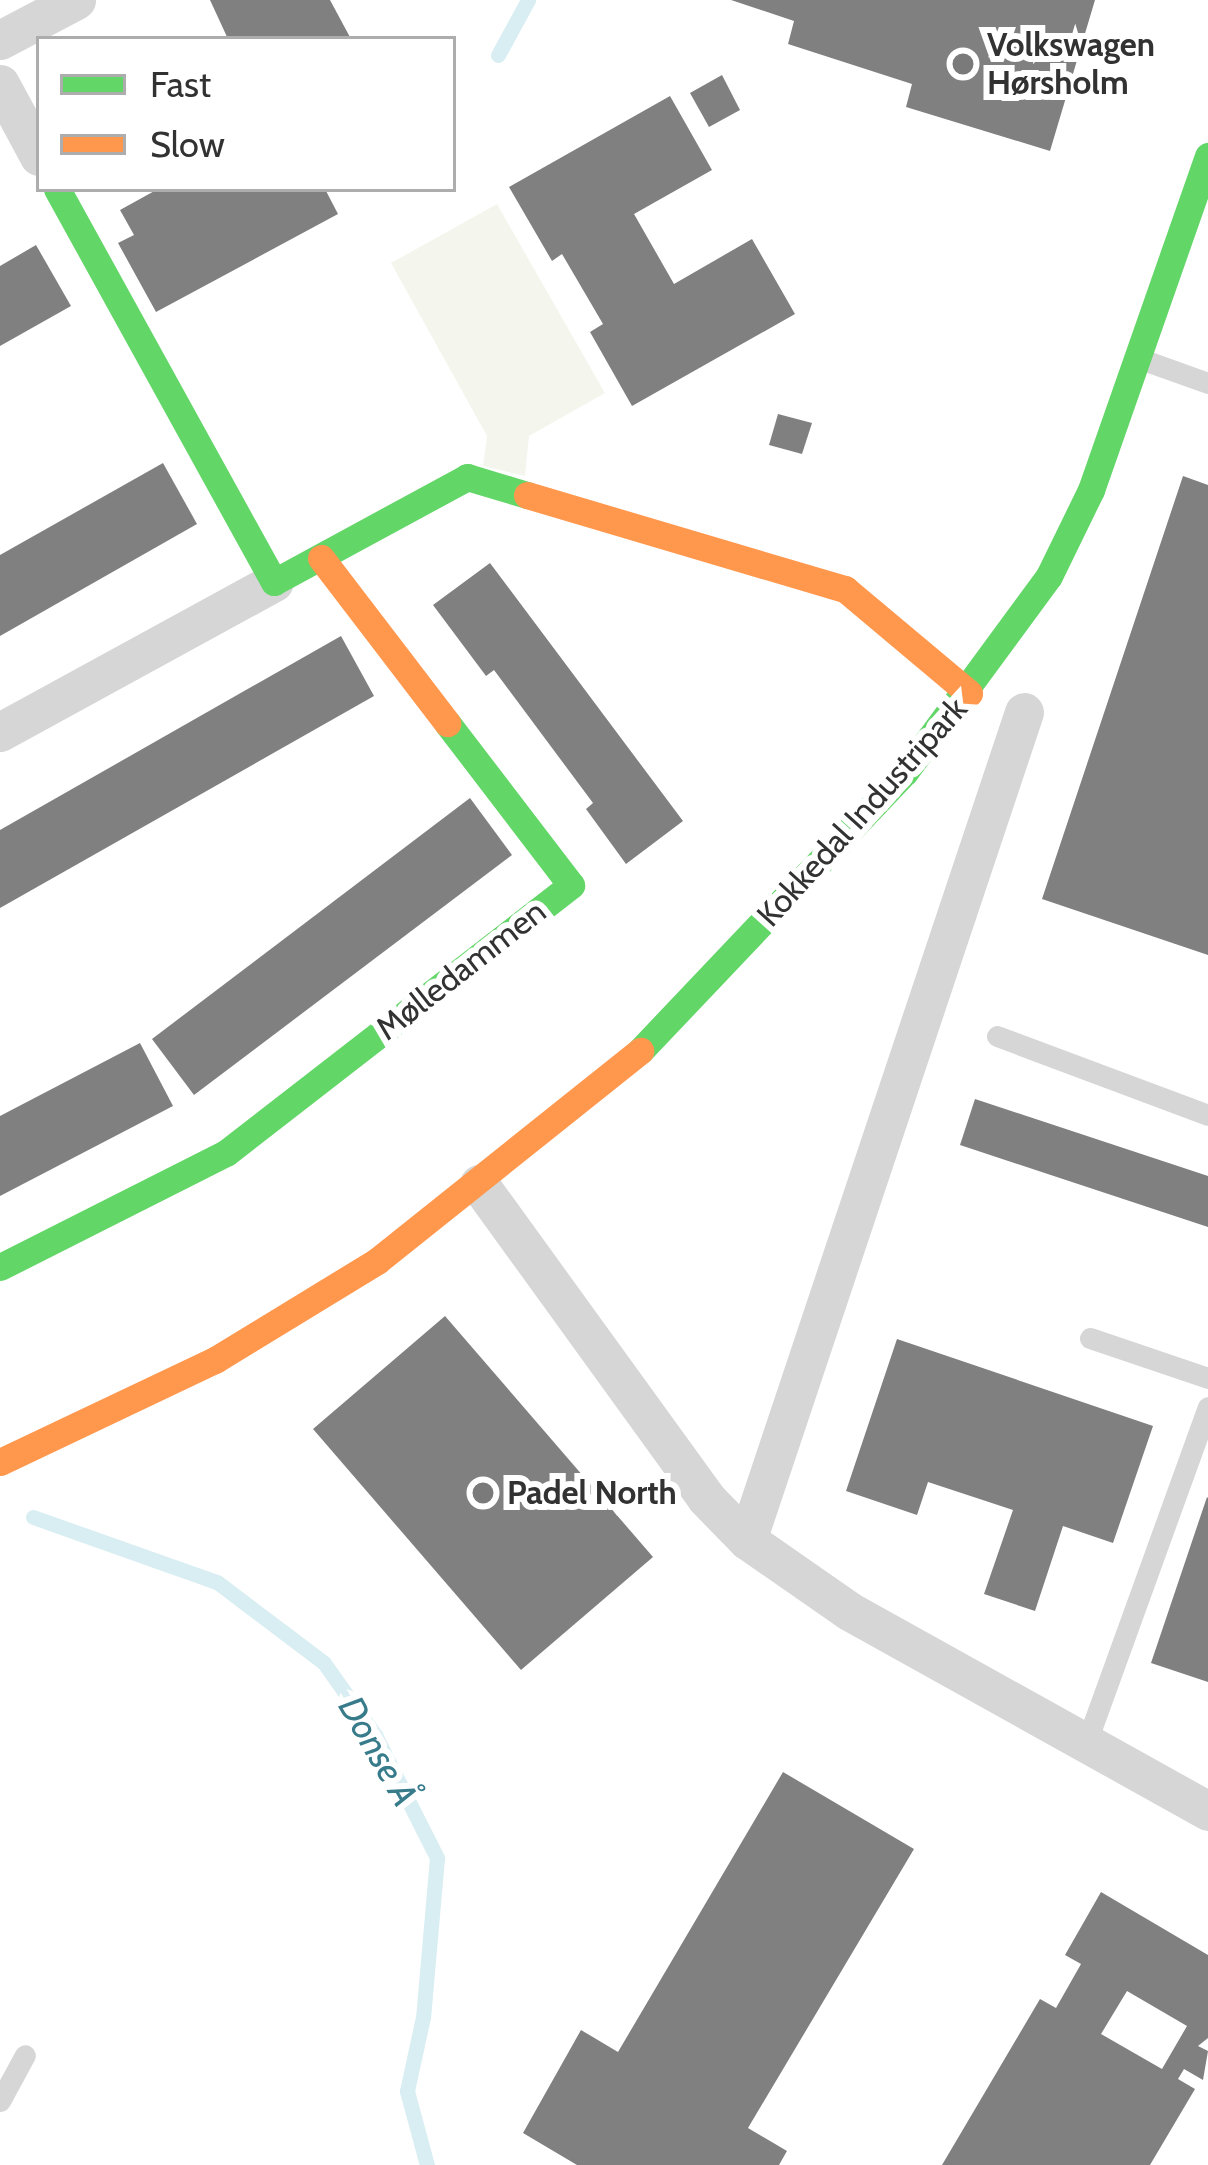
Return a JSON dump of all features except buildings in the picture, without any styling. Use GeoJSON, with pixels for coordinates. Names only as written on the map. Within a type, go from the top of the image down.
{"type":"FeatureCollection","features":[{"type":"Feature","properties":{"kind":"street"},"geometry":{"type":"LineString","coordinates":[[0,40],[76,0]]}},
{"type":"Feature","properties":{"kind":"street"},"geometry":{"type":"LineString","coordinates":[[0,84],[22,148]]}},
{"type":"Feature","properties":{"kind":"street","name":"Kokkedal Industripark"},"geometry":{"type":"LineString","coordinates":[[0,1462],[215,1360],[377,1261],[634,1058],[969,693],[1049,575],[1090,490],[1208,156]]}},
{"type":"Feature","properties":{"kind":"street"},"geometry":{"type":"LineString","coordinates":[[59,192],[274,582]]}},
{"type":"Feature","properties":{"kind":"street"},"geometry":{"type":"LineString","coordinates":[[0,732],[467,477],[845,589],[969,693]]}},
{"type":"Feature","properties":{"kind":"street","name":"Mølledammen"},"geometry":{"type":"LineString","coordinates":[[0,1267],[226,1153],[571,884],[321,558]]}},
{"type":"Feature","properties":{"kind":"street","name":"Kokkedal Industripark"},"geometry":{"type":"LineString","coordinates":[[747,1540],[1024,712]]}},
{"type":"Feature","properties":{"kind":"street"},"geometry":{"type":"LineString","coordinates":[[479,1184],[706,1498],[747,1540],[849,1611],[1208,1811]]}},
{"type":"Feature","properties":{"kind":"lane"},"geometry":{"type":"LineString","coordinates":[[1137,358],[1208,382]]}},
{"type":"Feature","properties":{"kind":"lane"},"geometry":{"type":"LineString","coordinates":[[997,1036],[1208,1114]]}},
{"type":"Feature","properties":{"kind":"lane"},"geometry":{"type":"LineString","coordinates":[[1090,1338],[1208,1378]]}},
{"type":"Feature","properties":{"kind":"lane"},"geometry":{"type":"LineString","coordinates":[[1087,1741],[1208,1407]]}},
{"type":"Feature","properties":{"kind":"lane"},"geometry":{"type":"LineString","coordinates":[[0,2101],[26,2055]]}},
{"type":"Feature","properties":{"kind":"shaded area"},"geometry":{"type":"Polygon","coordinates":[[[497,204],[605,393],[529,436],[525,476],[483,466],[487,436],[391,263],[497,204]]]}},
{"type":"Feature","properties":{"kind":"waterway"},"geometry":{"type":"LineString","coordinates":[[498,55],[528,0]]}},
{"type":"Feature","properties":{"kind":"waterway","name":"Donse Å"},"geometry":{"type":"LineString","coordinates":[[33,1517],[217,1582],[324,1663],[375,1735],[437,1858],[423,2017],[407,2091],[427,2165]]}},
{"type":"Feature","properties":{"kind":"traffic: fast"},"geometry":{"type":"LineString","coordinates":[[640,1051],[905,772],[1049,576],[1091,490],[1208,156]]}},
{"type":"Feature","properties":{"kind":"traffic: fast"},"geometry":{"type":"LineString","coordinates":[[59,192],[274,582],[467,477],[527,495]]}},
{"type":"Feature","properties":{"kind":"traffic: fast"},"geometry":{"type":"LineString","coordinates":[[0,1267],[226,1153],[571,885],[447,723]]}},
{"type":"Feature","properties":{"kind":"traffic: slow"},"geometry":{"type":"LineString","coordinates":[[527,495],[845,589],[969,693]]}},
{"type":"Feature","properties":{"kind":"traffic: slow"},"geometry":{"type":"LineString","coordinates":[[321,558],[447,723]]}},
{"type":"Feature","properties":{"kind":"traffic: slow"},"geometry":{"type":"LineString","coordinates":[[0,1462],[215,1360],[377,1261],[640,1051]]}},
{"type":"Feature","properties":{"kind":"place","name":"Volkswagen Hørsholm"},"geometry":{"type":"Point","coordinates":[963,64]}},
{"type":"Feature","properties":{"kind":"place","name":"Padel North"},"geometry":{"type":"Point","coordinates":[483,1493]}}]}
